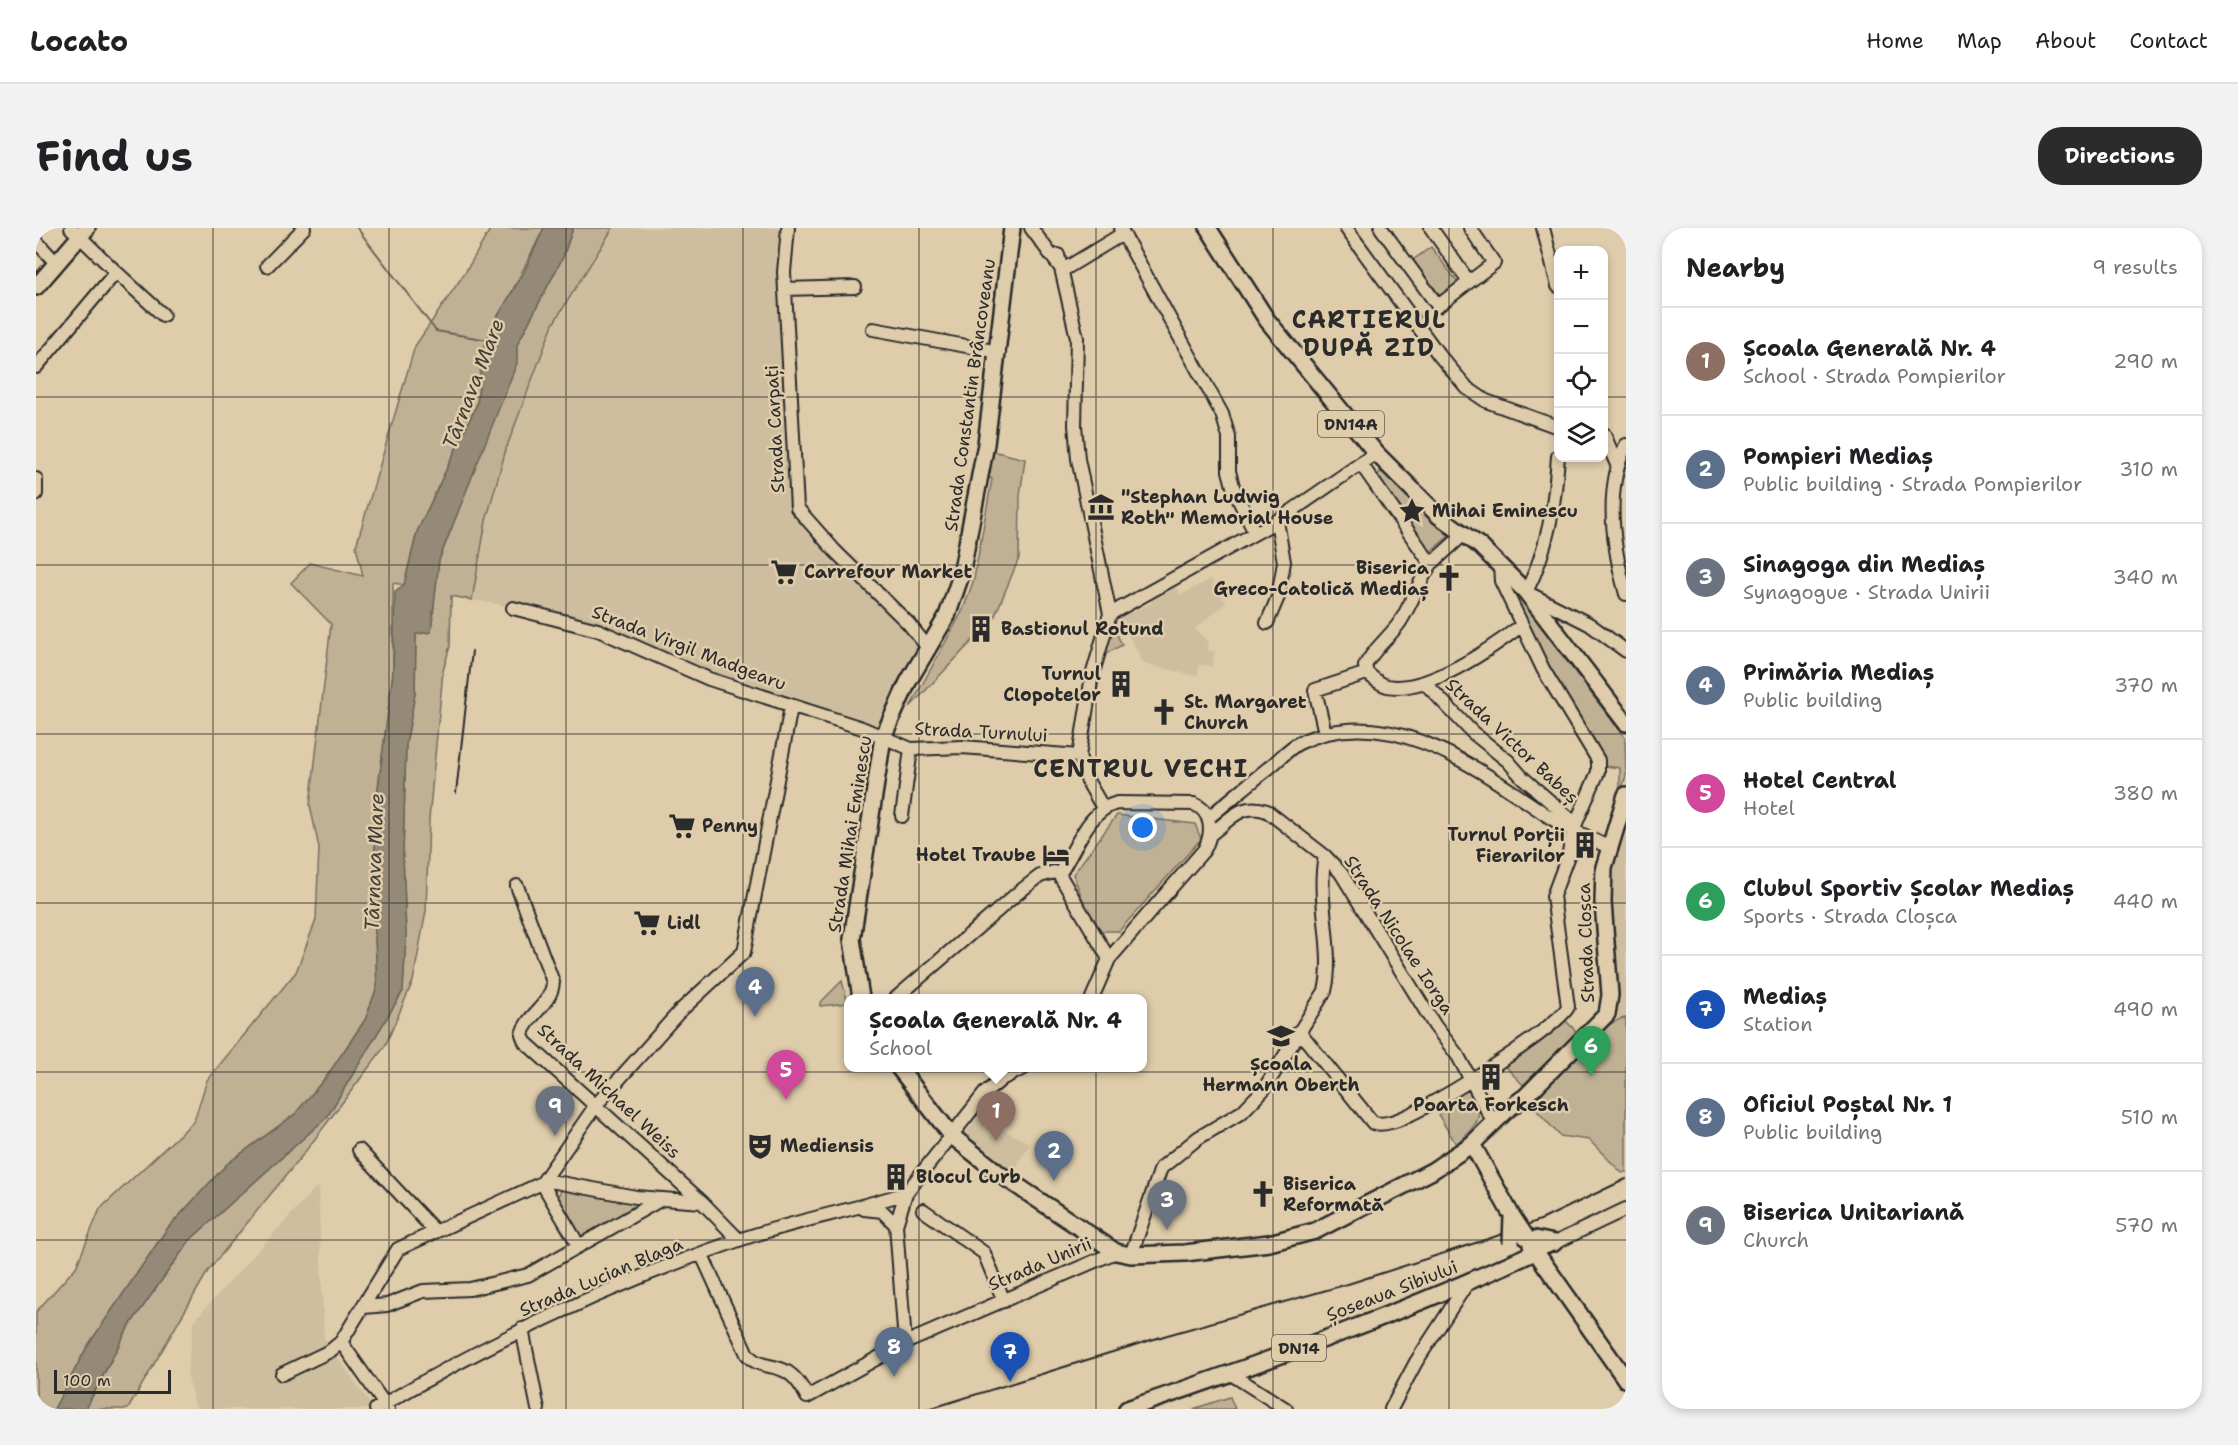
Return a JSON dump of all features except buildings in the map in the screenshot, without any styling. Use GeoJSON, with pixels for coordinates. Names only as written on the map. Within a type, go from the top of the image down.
{"type":"FeatureCollection","features":[{"type":"Feature","properties":{"kind":"main road","name":"Strada Constantin Brâncoveanu"},"geometry":{"type":"LineString","coordinates":[[929,649],[947,616],[966,557],[986,444],[1012,228]]}},
{"type":"Feature","properties":{"kind":"main road","name":"Strada Constantin Brâncoveanu"},"geometry":{"type":"LineString","coordinates":[[1010,247],[1022,228]]}},
{"type":"Feature","properties":{"kind":"main road","name":"DN14A"},"geometry":{"type":"LineString","coordinates":[[1208,228],[1267,320],[1376,453],[1438,516],[1464,534],[1500,565],[1526,592],[1626,723]]}},
{"type":"Feature","properties":{"kind":"main road"},"geometry":{"type":"LineString","coordinates":[[36,286],[79,231]]}},
{"type":"Feature","properties":{"kind":"main road","name":"Strada Mihai Eminescu"},"geometry":{"type":"LineString","coordinates":[[860,994],[852,939],[884,737],[908,682],[929,649]]}},
{"type":"Feature","properties":{"kind":"main road","name":"Strada Cloșca"},"geometry":{"type":"LineString","coordinates":[[1475,1148],[1494,1123],[1525,1097],[1607,1014],[1610,995],[1602,890],[1608,847],[1626,795]]}},
{"type":"Feature","properties":{"kind":"main road"},"geometry":{"type":"LineString","coordinates":[[902,1072],[952,1136],[1001,1175],[1124,1254]]}},
{"type":"Feature","properties":{"kind":"main road"},"geometry":{"type":"LineString","coordinates":[[1525,1097],[1475,1148],[1490,1181],[1535,1252],[1626,1380]]}},
{"type":"Feature","properties":{"kind":"main road","name":"Strada Unirii"},"geometry":{"type":"LineString","coordinates":[[1124,1254],[1217,1249],[1293,1238],[1334,1222],[1475,1148]]}},
{"type":"Feature","properties":{"kind":"main road"},"geometry":{"type":"LineString","coordinates":[[1500,1268],[1511,1244],[1512,1216]]}},
{"type":"Feature","properties":{"kind":"main road"},"geometry":{"type":"LineString","coordinates":[[1526,1237],[1554,1243]]}},
{"type":"Feature","properties":{"kind":"main road","name":"Șoseaua Sibiului"},"geometry":{"type":"LineString","coordinates":[[1127,1409],[1231,1374],[1468,1282],[1535,1252]]}},
{"type":"Feature","properties":{"kind":"street"},"geometry":{"type":"LineString","coordinates":[[267,266],[304,228]]}},
{"type":"Feature","properties":{"kind":"street","name":"Strada Carpați"},"geometry":{"type":"LineString","coordinates":[[788,228],[783,272],[797,508],[835,551],[909,624],[929,649]]}},
{"type":"Feature","properties":{"kind":"street"},"geometry":{"type":"LineString","coordinates":[[1031,228],[1063,270]]}},
{"type":"Feature","properties":{"kind":"street"},"geometry":{"type":"LineString","coordinates":[[1038,228],[1055,251],[1063,270],[1077,338],[1078,459],[1110,614],[1092,676],[1079,756],[1088,782],[1103,808]]}},
{"type":"Feature","properties":{"kind":"street"},"geometry":{"type":"LineString","coordinates":[[1347,228],[1439,355],[1467,388],[1486,401],[1554,426]]}},
{"type":"Feature","properties":{"kind":"street"},"geometry":{"type":"LineString","coordinates":[[1381,228],[1438,306],[1494,263],[1470,228]]}},
{"type":"Feature","properties":{"kind":"street"},"geometry":{"type":"LineString","coordinates":[[1431,228],[1469,282]]}},
{"type":"Feature","properties":{"kind":"street"},"geometry":{"type":"LineString","coordinates":[[1543,228],[1554,271]]}},
{"type":"Feature","properties":{"kind":"street"},"geometry":{"type":"LineString","coordinates":[[1063,270],[1119,236],[1122,229]]}},
{"type":"Feature","properties":{"kind":"street"},"geometry":{"type":"LineString","coordinates":[[1122,229],[1222,414],[1229,437],[1229,471],[1234,490],[1256,533]]}},
{"type":"Feature","properties":{"kind":"street"},"geometry":{"type":"LineString","coordinates":[[79,231],[116,272],[163,315]]}},
{"type":"Feature","properties":{"kind":"street"},"geometry":{"type":"LineString","coordinates":[[36,241],[56,263]]}},
{"type":"Feature","properties":{"kind":"street"},"geometry":{"type":"LineString","coordinates":[[36,367],[116,272]]}},
{"type":"Feature","properties":{"kind":"street"},"geometry":{"type":"LineString","coordinates":[[785,289],[855,287]]}},
{"type":"Feature","properties":{"kind":"street"},"geometry":{"type":"LineString","coordinates":[[873,329],[999,351]]}},
{"type":"Feature","properties":{"kind":"street"},"geometry":{"type":"LineString","coordinates":[[1608,439],[1625,446],[1617,465],[1613,528],[1618,565],[1626,594]]}},
{"type":"Feature","properties":{"kind":"street"},"geometry":{"type":"LineString","coordinates":[[1608,445],[1617,465]]}},
{"type":"Feature","properties":{"kind":"street"},"geometry":{"type":"LineString","coordinates":[[1110,614],[1277,521],[1376,453]]}},
{"type":"Feature","properties":{"kind":"street"},"geometry":{"type":"LineString","coordinates":[[1557,462],[1550,526],[1543,554],[1526,592],[1589,624],[1626,651]]}},
{"type":"Feature","properties":{"kind":"street"},"geometry":{"type":"LineString","coordinates":[[1361,464],[1431,564]]}},
{"type":"Feature","properties":{"kind":"street"},"geometry":{"type":"LineString","coordinates":[[36,479],[36,494]]}},
{"type":"Feature","properties":{"kind":"street"},"geometry":{"type":"LineString","coordinates":[[1267,623],[1278,597],[1284,562],[1277,521]]}},
{"type":"Feature","properties":{"kind":"street"},"geometry":{"type":"LineString","coordinates":[[1464,534],[1431,564],[1418,582],[1410,606],[1398,626],[1365,666],[1367,674],[1387,686],[1425,683],[1497,644],[1522,625]]}},
{"type":"Feature","properties":{"kind":"street"},"geometry":{"type":"LineString","coordinates":[[1299,1031],[1373,1123],[1391,1122],[1411,1115],[1471,1078],[1545,1029],[1568,1007],[1553,906],[1555,887],[1569,854],[1571,829],[1598,772],[1598,760],[1543,669],[1501,581],[1500,565]]}},
{"type":"Feature","properties":{"kind":"street","name":"Strada Virgil Madgearu"},"geometry":{"type":"LineString","coordinates":[[513,608],[598,630],[708,679],[884,737]]}},
{"type":"Feature","properties":{"kind":"street"},"geometry":{"type":"LineString","coordinates":[[1325,733],[1315,690],[1367,674]]}},
{"type":"Feature","properties":{"kind":"street","name":"Strada Victor Babeș"},"geometry":{"type":"LineString","coordinates":[[1425,683],[1472,732],[1508,761],[1522,777],[1569,818],[1571,829]]}},
{"type":"Feature","properties":{"kind":"street"},"geometry":{"type":"LineString","coordinates":[[282,1374],[330,1351],[341,1342],[398,1248],[543,1181],[597,1105],[679,1012],[744,952],[791,707]]}},
{"type":"Feature","properties":{"kind":"street"},"geometry":{"type":"LineString","coordinates":[[1208,818],[1297,744],[1325,733],[1383,731],[1424,743],[1479,769],[1571,829],[1608,847]]}},
{"type":"Feature","properties":{"kind":"street","name":"Strada Turnului"},"geometry":{"type":"LineString","coordinates":[[884,737],[911,748],[962,747],[1079,756]]}},
{"type":"Feature","properties":{"kind":"street"},"geometry":{"type":"LineString","coordinates":[[902,816],[911,748]]}},
{"type":"Feature","properties":{"kind":"street"},"geometry":{"type":"LineString","coordinates":[[1059,874],[1093,818],[1103,808],[1117,803],[1194,804],[1201,808],[1208,818],[1211,834],[1204,850],[1109,959],[1094,994]]}},
{"type":"Feature","properties":{"kind":"street","name":"Strada Nicolae Iorga"},"geometry":{"type":"LineString","coordinates":[[1211,834],[1245,808],[1258,808],[1267,811],[1324,856],[1341,873],[1435,1026],[1471,1078],[1494,1123]]}},
{"type":"Feature","properties":{"kind":"street"},"geometry":{"type":"LineString","coordinates":[[1124,1254],[1159,1172],[1170,1158],[1242,1112],[1253,1101],[1264,1089],[1320,999],[1327,983],[1320,882],[1324,856]]}},
{"type":"Feature","properties":{"kind":"street"},"geometry":{"type":"LineString","coordinates":[[902,994],[1019,891],[1040,876],[1054,872],[1059,874],[1109,959]]}},
{"type":"Feature","properties":{"kind":"street","name":"Strada Michael Weiss"},"geometry":{"type":"LineString","coordinates":[[517,886],[553,982],[551,993],[524,1027],[522,1034],[525,1042],[702,1202],[739,1240]]}},
{"type":"Feature","properties":{"kind":"street"},"geometry":{"type":"LineString","coordinates":[[905,1343],[896,1225],[906,1193],[985,1093],[1003,1078],[1016,1072]]}},
{"type":"Feature","properties":{"kind":"street"},"geometry":{"type":"LineString","coordinates":[[359,1150],[434,1230]]}},
{"type":"Feature","properties":{"kind":"street"},"geometry":{"type":"LineString","coordinates":[[543,1181],[660,1200],[702,1202]]}},
{"type":"Feature","properties":{"kind":"street"},"geometry":{"type":"LineString","coordinates":[[543,1181],[579,1246]]}},
{"type":"Feature","properties":{"kind":"street","name":"Strada Lucian Blaga"},"geometry":{"type":"LineString","coordinates":[[383,1407],[522,1329],[702,1255],[739,1240],[906,1193]]}},
{"type":"Feature","properties":{"kind":"street"},"geometry":{"type":"LineString","coordinates":[[364,1307],[387,1305],[430,1289],[470,1289],[528,1275],[660,1200]]}},
{"type":"Feature","properties":{"kind":"street","name":"Strada Lucian Blaga"},"geometry":{"type":"LineString","coordinates":[[853,1209],[882,1211],[896,1225]]}},
{"type":"Feature","properties":{"kind":"street"},"geometry":{"type":"LineString","coordinates":[[1535,1252],[1626,1209]]}},
{"type":"Feature","properties":{"kind":"street"},"geometry":{"type":"LineString","coordinates":[[923,1210],[984,1253],[1004,1300]]}},
{"type":"Feature","properties":{"kind":"street","name":"Strada Unirii"},"geometry":{"type":"LineString","coordinates":[[702,1255],[747,1354],[758,1362],[787,1370],[801,1384],[807,1397],[905,1343],[1004,1300],[1124,1254]]}},
{"type":"Feature","properties":{"kind":"street"},"geometry":{"type":"LineString","coordinates":[[1391,1409],[1416,1362],[1468,1282]]}},
{"type":"Feature","properties":{"kind":"street"},"geometry":{"type":"LineString","coordinates":[[522,1329],[538,1409]]}},
{"type":"Feature","properties":{"kind":"street"},"geometry":{"type":"LineString","coordinates":[[341,1342],[383,1407]]}},
{"type":"Feature","properties":{"kind":"street"},"geometry":{"type":"LineString","coordinates":[[1231,1374],[1286,1409]]}},
{"type":"Feature","properties":{"kind":"shaded area"},"geometry":{"type":"Polygon","coordinates":[[[491,228],[544,228],[483,349],[477,404],[417,532],[404,585],[393,583],[393,673],[378,788],[373,883],[377,987],[365,1020],[327,1076],[295,1114],[227,1164],[167,1229],[87,1347],[54,1409],[36,1409],[36,1312],[76,1267],[100,1209],[194,1121],[207,1080],[296,972],[316,920],[319,848],[310,805],[331,624],[291,583],[310,563],[363,576],[356,546],[415,346],[466,271],[491,228]]]}},
{"type":"Feature","properties":{"kind":"shaded area"},"geometry":{"type":"Polygon","coordinates":[[[544,228],[573,228],[563,257],[517,345],[517,363],[439,560],[431,632],[416,634],[415,694],[406,745],[403,855],[406,936],[403,991],[327,1117],[190,1240],[128,1328],[85,1409],[54,1409],[87,1347],[167,1229],[227,1164],[295,1114],[327,1076],[365,1020],[377,987],[373,883],[378,788],[393,673],[395,592],[404,585],[417,532],[477,404],[483,350],[494,322],[523,274],[544,228]]]}},
{"type":"Feature","properties":{"kind":"shaded area"},"geometry":{"type":"Polygon","coordinates":[[[573,228],[613,228],[553,324],[506,449],[486,521],[472,600],[451,596],[450,646],[443,671],[429,819],[426,911],[413,981],[385,1046],[305,1152],[208,1271],[128,1409],[86,1409],[128,1328],[190,1240],[327,1117],[403,991],[406,936],[403,855],[406,745],[415,693],[416,634],[431,632],[439,560],[516,363],[517,345],[563,257],[573,228]]]}},
{"type":"Feature","properties":{"kind":"shaded area"},"geometry":{"type":"Polygon","coordinates":[[[613,228],[781,228],[776,258],[797,508],[929,649],[883,737],[791,707],[598,630],[497,604],[472,600],[486,521],[506,449],[553,324],[613,228]]]}},
{"type":"Feature","properties":{"kind":"shaded area"},"geometry":{"type":"Polygon","coordinates":[[[1431,247],[1459,284],[1441,297],[1413,260],[1431,247]]]}},
{"type":"Feature","properties":{"kind":"shaded area"},"geometry":{"type":"Polygon","coordinates":[[[992,451],[1025,459],[1020,496],[1019,558],[994,618],[910,707],[963,610],[974,579],[992,479],[988,477],[992,451]]]}},
{"type":"Feature","properties":{"kind":"shaded area"},"geometry":{"type":"Polygon","coordinates":[[[1380,472],[1391,476],[1449,536],[1430,552],[1378,482],[1377,475],[1380,472]]]}},
{"type":"Feature","properties":{"kind":"shaded area"},"geometry":{"type":"Polygon","coordinates":[[[1500,565],[1550,639],[1625,738],[1626,776],[1613,811],[1620,786],[1620,768],[1605,766],[1598,772],[1543,669],[1500,565]]]}},
{"type":"Feature","properties":{"kind":"shaded area"},"geometry":{"type":"Polygon","coordinates":[[[1211,579],[1226,603],[1195,629],[1209,643],[1207,650],[1215,652],[1212,666],[1200,665],[1197,676],[1144,664],[1119,618],[1152,603],[1151,599],[1175,586],[1181,595],[1211,579]]]}},
{"type":"Feature","properties":{"kind":"shaded area"},"geometry":{"type":"Polygon","coordinates":[[[1112,624],[1122,645],[1104,655],[1112,624]]]}},
{"type":"Feature","properties":{"kind":"shaded area"},"geometry":{"type":"Polygon","coordinates":[[[1117,815],[1195,824],[1201,839],[1119,931],[1102,931],[1089,917],[1073,874],[1117,815]]]}},
{"type":"Feature","properties":{"kind":"shaded area"},"geometry":{"type":"Polygon","coordinates":[[[1626,816],[1626,1018],[1618,1019],[1607,892],[1613,846],[1626,816]]]}},
{"type":"Feature","properties":{"kind":"shaded area"},"geometry":{"type":"Polygon","coordinates":[[[842,981],[846,994],[844,1003],[820,1006],[820,1003],[842,981]]]}},
{"type":"Feature","properties":{"kind":"shaded area"},"geometry":{"type":"Polygon","coordinates":[[[1626,1018],[1626,1172],[1622,1173],[1589,1140],[1560,1136],[1532,1105],[1575,1054],[1589,1041],[1614,1022],[1626,1018]]]}},
{"type":"Feature","properties":{"kind":"shaded area"},"geometry":{"type":"Polygon","coordinates":[[[1564,1019],[1578,1033],[1523,1085],[1505,1066],[1551,1033],[1564,1019]]]}},
{"type":"Feature","properties":{"kind":"shaded area"},"geometry":{"type":"Polygon","coordinates":[[[1470,1081],[1479,1110],[1478,1116],[1472,1129],[1456,1144],[1439,1116],[1441,1101],[1470,1081]]]}},
{"type":"Feature","properties":{"kind":"shaded area"},"geometry":{"type":"Polygon","coordinates":[[[985,1104],[1005,1126],[1002,1129],[1030,1144],[1011,1175],[964,1137],[985,1104]]]}},
{"type":"Feature","properties":{"kind":"shaded area"},"geometry":{"type":"Polygon","coordinates":[[[318,1185],[324,1338],[374,1409],[196,1409],[187,1372],[194,1321],[318,1185]]]}},
{"type":"Feature","properties":{"kind":"shaded area"},"geometry":{"type":"Polygon","coordinates":[[[569,1186],[636,1197],[643,1207],[588,1239],[581,1237],[557,1199],[560,1192],[569,1186]]]}},
{"type":"Feature","properties":{"kind":"shaded area"},"geometry":{"type":"Polygon","coordinates":[[[1230,1397],[1235,1409],[1193,1409],[1230,1397]]]}},
{"type":"Feature","properties":{"kind":"waterway","name":"Târnava Mare"},"geometry":{"type":"LineString","coordinates":[[357,228],[436,331],[488,340]]}},
{"type":"Feature","properties":{"kind":"railway"},"geometry":{"type":"LineString","coordinates":[[456,793],[472,651]]}},
{"type":"Feature","properties":{"kind":"railway"},"geometry":{"type":"LineString","coordinates":[[929,1409],[1164,1336],[1348,1284],[1494,1237],[1543,1219],[1626,1179]]}},
{"type":"Feature","properties":{"kind":"place","name":"\"Stephan Ludwig Roth\" Memorial House"},"geometry":{"type":"Point","coordinates":[1101,507]}},
{"type":"Feature","properties":{"kind":"place","name":"Mihai Eminescu"},"geometry":{"type":"Point","coordinates":[1412,511]}},
{"type":"Feature","properties":{"kind":"place","name":"Carrefour Market"},"geometry":{"type":"Point","coordinates":[784,572]}},
{"type":"Feature","properties":{"kind":"place","name":"Biserica Greco-Catolică Mediaș"},"geometry":{"type":"Point","coordinates":[1449,578]}},
{"type":"Feature","properties":{"kind":"place","name":"Bastionul Rotund"},"geometry":{"type":"Point","coordinates":[981,629]}},
{"type":"Feature","properties":{"kind":"place","name":"Turnul Clopotelor"},"geometry":{"type":"Point","coordinates":[1121,684]}},
{"type":"Feature","properties":{"kind":"place","name":"St. Margaret Church"},"geometry":{"type":"Point","coordinates":[1164,712]}},
{"type":"Feature","properties":{"kind":"place","name":"Penny"},"geometry":{"type":"Point","coordinates":[682,826]}},
{"type":"Feature","properties":{"kind":"place","name":"Turnul Porții Fierarilor"},"geometry":{"type":"Point","coordinates":[1585,845]}},
{"type":"Feature","properties":{"kind":"place","name":"Hotel Traube"},"geometry":{"type":"Point","coordinates":[1056,855]}},
{"type":"Feature","properties":{"kind":"place","name":"Lidl"},"geometry":{"type":"Point","coordinates":[647,923]}},
{"type":"Feature","properties":{"kind":"place","name":"Primăria Mediaș"},"geometry":{"type":"Point","coordinates":[755,1017]}},
{"type":"Feature","properties":{"kind":"place","name":"Școala Hermann Oberth"},"geometry":{"type":"Point","coordinates":[1281,1036]}},
{"type":"Feature","properties":{"kind":"place","name":"Clubul Sportiv Școlar Mediaș"},"geometry":{"type":"Point","coordinates":[1591,1076]}},
{"type":"Feature","properties":{"kind":"place","name":"Poarta Forkesch"},"geometry":{"type":"Point","coordinates":[1491,1077]}},
{"type":"Feature","properties":{"kind":"place","name":"Hotel Central"},"geometry":{"type":"Point","coordinates":[786,1100]}},
{"type":"Feature","properties":{"kind":"place","name":"Biserica Unitariană"},"geometry":{"type":"Point","coordinates":[555,1136]}},
{"type":"Feature","properties":{"kind":"place","name":"Școala Generală Nr. 4"},"geometry":{"type":"Point","coordinates":[996,1141]}},
{"type":"Feature","properties":{"kind":"place","name":"Mediensis"},"geometry":{"type":"Point","coordinates":[760,1146]}},
{"type":"Feature","properties":{"kind":"place","name":"Blocul Curb"},"geometry":{"type":"Point","coordinates":[896,1177]}},
{"type":"Feature","properties":{"kind":"place","name":"Pompieri Mediaș"},"geometry":{"type":"Point","coordinates":[1054,1181]}},
{"type":"Feature","properties":{"kind":"place","name":"Biserica Reformată"},"geometry":{"type":"Point","coordinates":[1263,1194]}},
{"type":"Feature","properties":{"kind":"place","name":"Sinagoga din Mediaș"},"geometry":{"type":"Point","coordinates":[1167,1230]}},
{"type":"Feature","properties":{"kind":"place","name":"Oficiul Poștal Nr. 1"},"geometry":{"type":"Point","coordinates":[894,1377]}},
{"type":"Feature","properties":{"kind":"place","name":"Mediaș"},"geometry":{"type":"Point","coordinates":[1010,1382]}},
{"type":"Feature","properties":{"kind":"district","name":"CARTIERUL DUPĂ ZID"},"geometry":{"type":"Point","coordinates":[1369,334]}},
{"type":"Feature","properties":{"kind":"district","name":"CENTRUL VECHI"},"geometry":{"type":"Point","coordinates":[1141,769]}}]}
